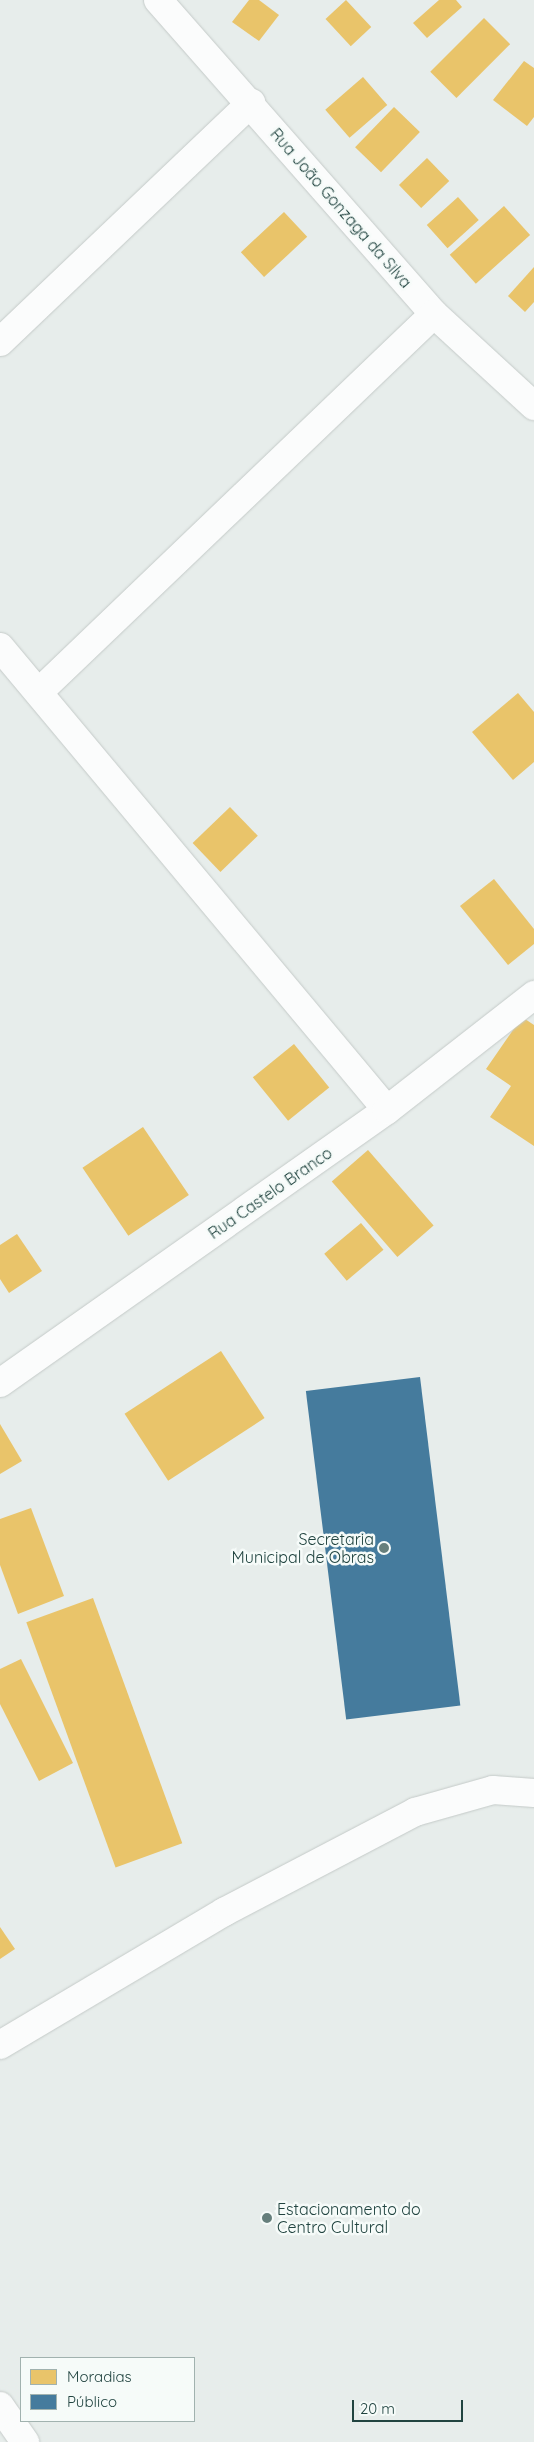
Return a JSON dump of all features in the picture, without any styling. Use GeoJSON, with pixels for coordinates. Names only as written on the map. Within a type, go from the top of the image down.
{"type":"FeatureCollection","features":[{"type":"Feature","properties":{"kind":"street","name":"Rua João Gonzaga da Silva"},"geometry":{"type":"LineString","coordinates":[[158,0],[434,314],[534,406]]}},
{"type":"Feature","properties":{"kind":"street"},"geometry":{"type":"LineString","coordinates":[[0,342],[250,103]]}},
{"type":"Feature","properties":{"kind":"street"},"geometry":{"type":"LineString","coordinates":[[40,691],[434,314]]}},
{"type":"Feature","properties":{"kind":"street"},"geometry":{"type":"LineString","coordinates":[[0,647],[40,691],[388,1110]]}},
{"type":"Feature","properties":{"kind":"street","name":"Rua Castelo Branco"},"geometry":{"type":"LineString","coordinates":[[0,1382],[388,1110],[534,996]]}},
{"type":"Feature","properties":{"kind":"street"},"geometry":{"type":"LineString","coordinates":[[0,2045],[224,1912],[415,1812],[493,1790],[534,1793]]}},
{"type":"Feature","properties":{"kind":"street"},"geometry":{"type":"LineString","coordinates":[[0,2406],[24,2442]]}},
{"type":"Feature","properties":{"kind":"building: Moradias"},"geometry":{"type":"Polygon","coordinates":[[[249,0],[259,0],[279,15],[259,41],[232,22],[249,0]]]}},
{"type":"Feature","properties":{"kind":"building: Moradias"},"geometry":{"type":"Polygon","coordinates":[[[346,0],[371,27],[351,46],[326,19],[346,0]]]}},
{"type":"Feature","properties":{"kind":"building: Moradias"},"geometry":{"type":"Polygon","coordinates":[[[439,0],[456,0],[462,7],[427,38],[413,23],[439,0]]]}},
{"type":"Feature","properties":{"kind":"building: Moradias"},"geometry":{"type":"Polygon","coordinates":[[[484,18],[510,44],[456,98],[430,72],[484,18]]]}},
{"type":"Feature","properties":{"kind":"building: Moradias"},"geometry":{"type":"Polygon","coordinates":[[[524,61],[534,68],[534,117],[527,126],[493,100],[524,61]]]}},
{"type":"Feature","properties":{"kind":"building: Moradias"},"geometry":{"type":"Polygon","coordinates":[[[363,77],[387,105],[350,138],[325,110],[363,77]]]}},
{"type":"Feature","properties":{"kind":"building: Moradias"},"geometry":{"type":"Polygon","coordinates":[[[394,107],[420,132],[381,172],[355,147],[394,107]]]}},
{"type":"Feature","properties":{"kind":"building: Moradias"},"geometry":{"type":"Polygon","coordinates":[[[427,158],[449,181],[421,208],[399,185],[427,158]]]}},
{"type":"Feature","properties":{"kind":"building: Moradias"},"geometry":{"type":"Polygon","coordinates":[[[458,197],[479,220],[448,248],[427,225],[458,197]]]}},
{"type":"Feature","properties":{"kind":"building: Moradias"},"geometry":{"type":"Polygon","coordinates":[[[504,206],[530,235],[476,284],[450,255],[504,206]]]}},
{"type":"Feature","properties":{"kind":"building: Moradias"},"geometry":{"type":"Polygon","coordinates":[[[284,212],[307,237],[264,277],[241,252],[284,212]]]}},
{"type":"Feature","properties":{"kind":"building: Moradias"},"geometry":{"type":"Polygon","coordinates":[[[534,267],[534,302],[525,312],[508,296],[534,267]]]}},
{"type":"Feature","properties":{"kind":"building: Moradias"},"geometry":{"type":"Polygon","coordinates":[[[518,693],[534,712],[534,762],[513,780],[472,732],[518,693]]]}},
{"type":"Feature","properties":{"kind":"building: Moradias"},"geometry":{"type":"Polygon","coordinates":[[[230,807],[258,836],[220,872],[193,843],[230,807]]]}},
{"type":"Feature","properties":{"kind":"building: Moradias"},"geometry":{"type":"Polygon","coordinates":[[[494,879],[534,929],[534,944],[508,965],[460,906],[494,879]]]}},
{"type":"Feature","properties":{"kind":"building: Moradias"},"geometry":{"type":"Polygon","coordinates":[[[522,1017],[534,1025],[534,1146],[490,1117],[511,1086],[486,1069],[522,1017]]]}},
{"type":"Feature","properties":{"kind":"building: Moradias"},"geometry":{"type":"Polygon","coordinates":[[[294,1044],[329,1088],[288,1121],[253,1077],[294,1044]]]}},
{"type":"Feature","properties":{"kind":"building: Moradias"},"geometry":{"type":"Polygon","coordinates":[[[143,1127],[189,1195],[128,1236],[82,1168],[143,1127]]]}},
{"type":"Feature","properties":{"kind":"building: Moradias"},"geometry":{"type":"Polygon","coordinates":[[[368,1150],[434,1225],[397,1257],[332,1181],[368,1150]]]}},
{"type":"Feature","properties":{"kind":"building: Moradias"},"geometry":{"type":"Polygon","coordinates":[[[361,1223],[383,1250],[347,1281],[324,1254],[361,1223]]]}},
{"type":"Feature","properties":{"kind":"building: Moradias"},"geometry":{"type":"Polygon","coordinates":[[[17,1234],[42,1271],[9,1293],[0,1279],[0,1245],[17,1234]]]}},
{"type":"Feature","properties":{"kind":"building: Moradias"},"geometry":{"type":"Polygon","coordinates":[[[221,1351],[265,1418],[168,1481],[125,1414],[221,1351]]]}},
{"type":"Feature","properties":{"kind":"building: Moradias"},"geometry":{"type":"Polygon","coordinates":[[[0,1424],[22,1461],[0,1474],[0,1424]]]}},
{"type":"Feature","properties":{"kind":"building: Moradias"},"geometry":{"type":"Polygon","coordinates":[[[31,1508],[64,1596],[18,1614],[0,1565],[0,1519],[31,1508]]]}},
{"type":"Feature","properties":{"kind":"building: Moradias"},"geometry":{"type":"Polygon","coordinates":[[[93,1598],[182,1843],[116,1868],[26,1622],[93,1598]]]}},
{"type":"Feature","properties":{"kind":"building: Moradias"},"geometry":{"type":"Polygon","coordinates":[[[21,1659],[73,1763],[39,1781],[0,1704],[0,1669],[21,1659]]]}},
{"type":"Feature","properties":{"kind":"building: Moradias"},"geometry":{"type":"Polygon","coordinates":[[[0,1927],[15,1949],[0,1959],[0,1927]]]}},
{"type":"Feature","properties":{"kind":"building: Público","name":"Secretaria Municipal de Obras"},"geometry":{"type":"Polygon","coordinates":[[[420,1377],[460,1706],[346,1720],[306,1391],[420,1377]]]}},
{"type":"Feature","properties":{"kind":"place","name":"Secretaria Municipal de Obras"},"geometry":{"type":"Point","coordinates":[384,1548]}},
{"type":"Feature","properties":{"kind":"place","name":"Estacionamento do Centro Cultural"},"geometry":{"type":"Point","coordinates":[267,2218]}}]}
